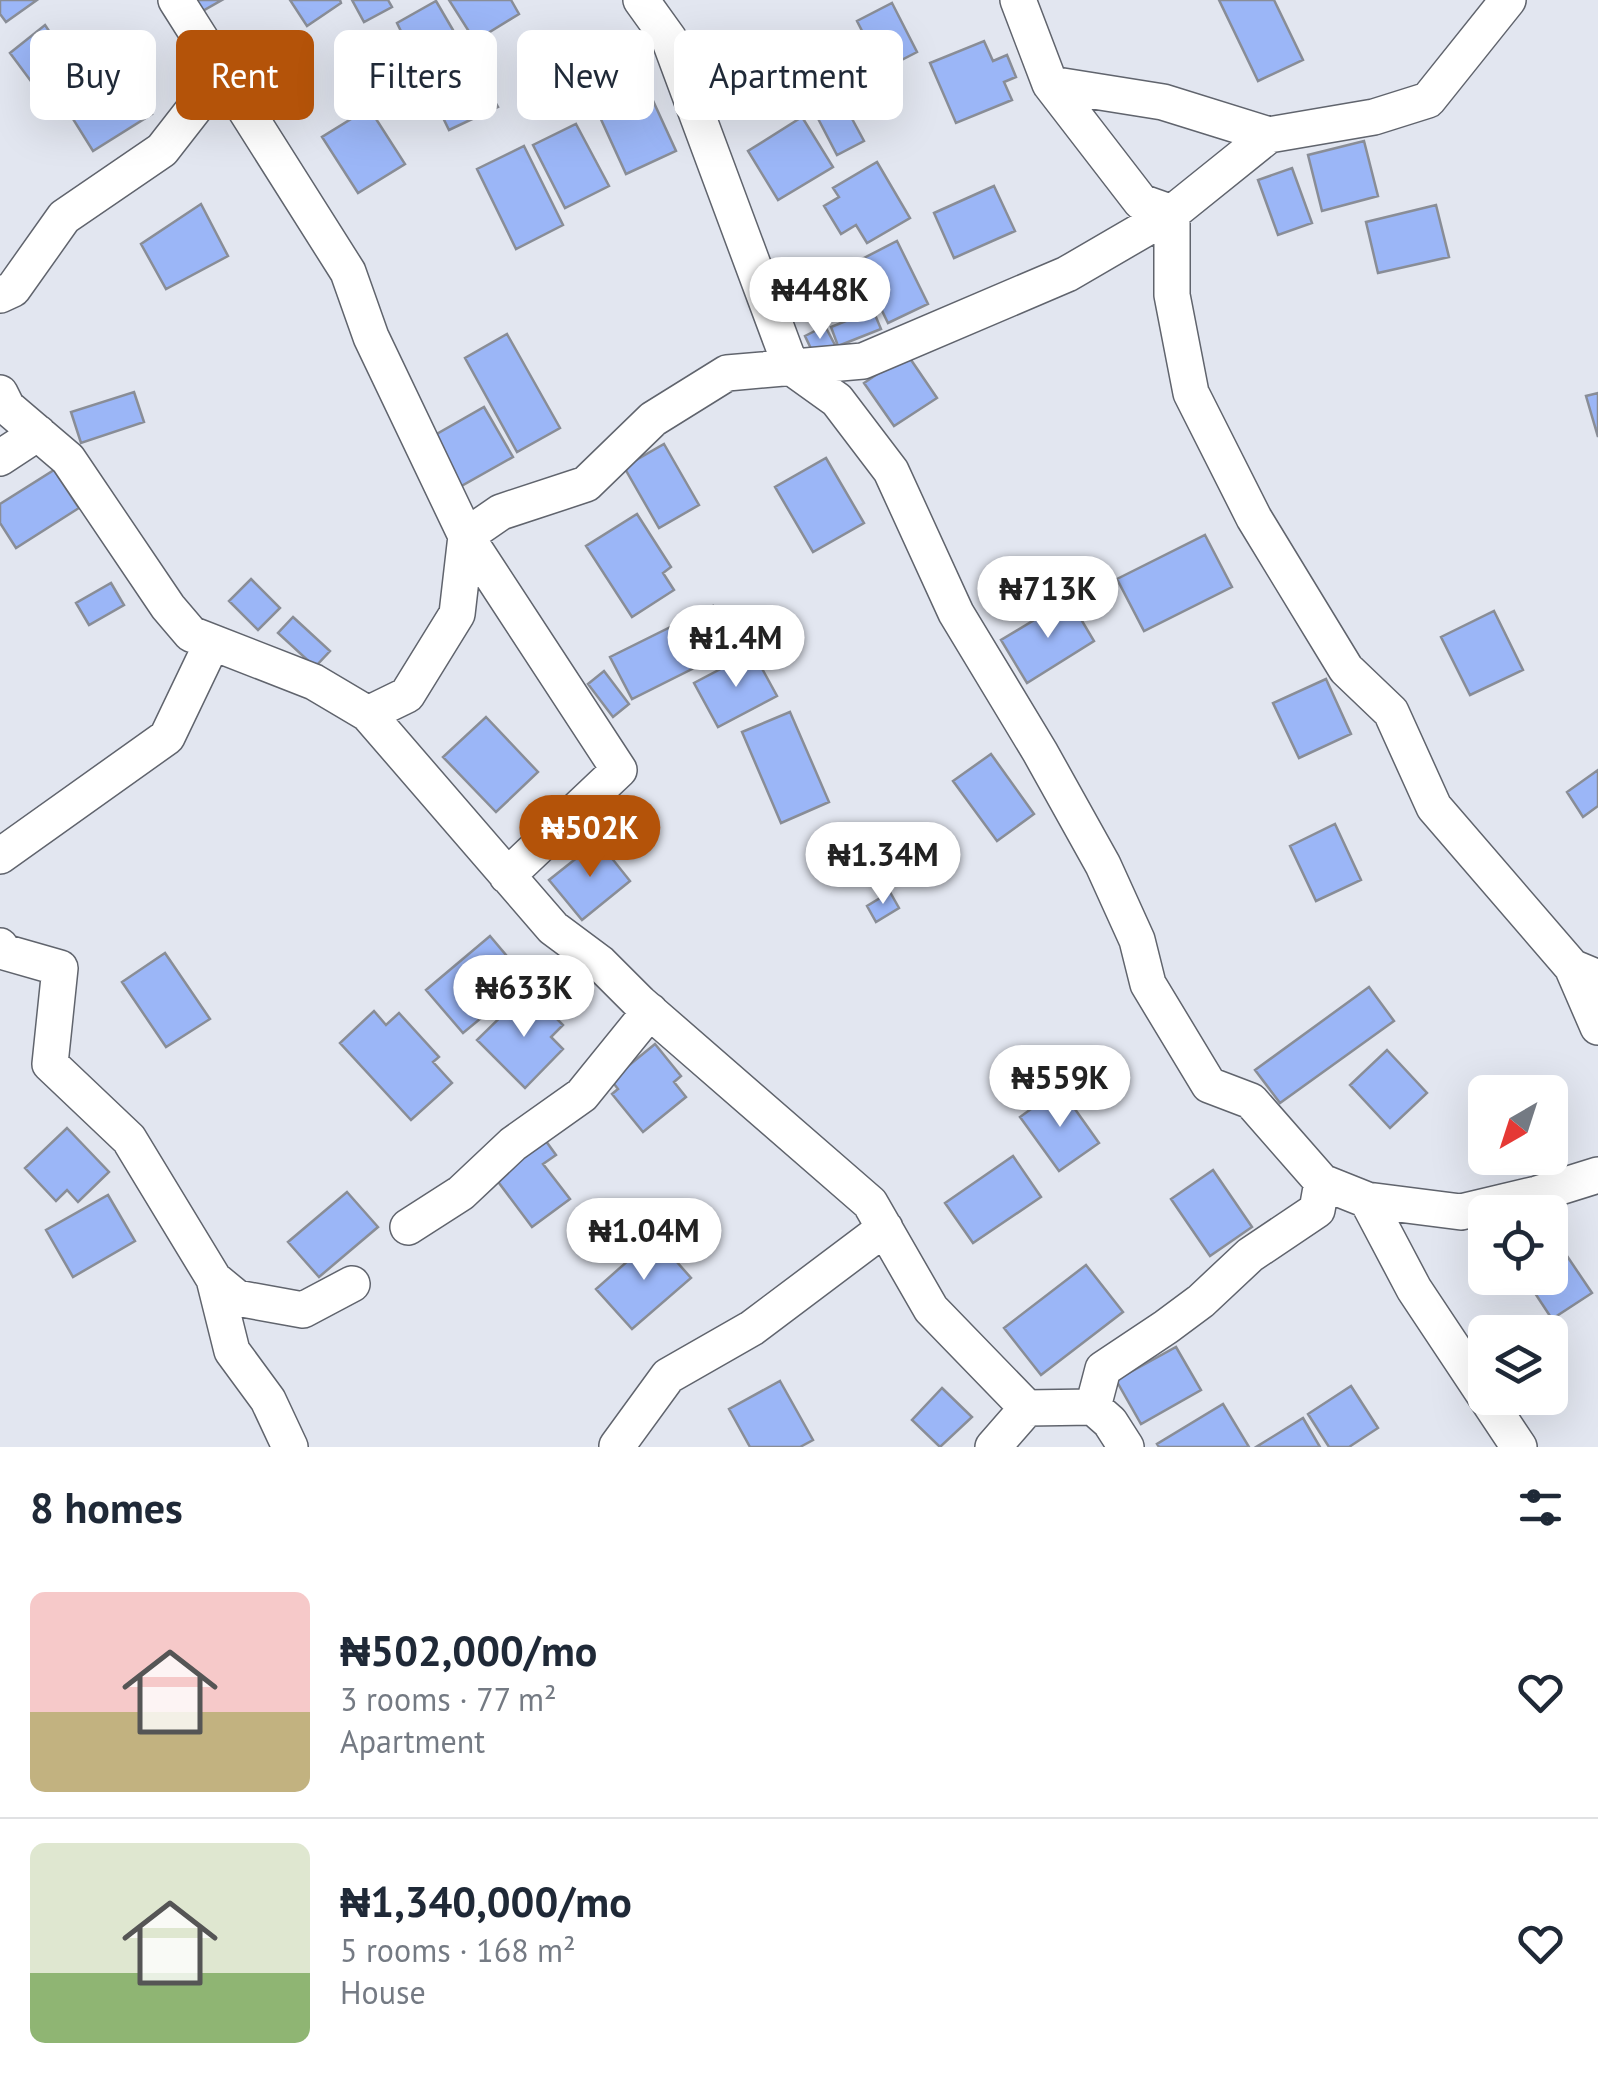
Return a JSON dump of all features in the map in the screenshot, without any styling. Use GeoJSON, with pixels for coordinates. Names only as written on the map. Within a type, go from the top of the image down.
{"type":"FeatureCollection","features":[{"type":"Feature","properties":{"kind":"street"},"geometry":{"type":"LineString","coordinates":[[176,0],[195,30]]}},
{"type":"Feature","properties":{"kind":"street"},"geometry":{"type":"LineString","coordinates":[[641,0],[669,40],[791,367],[837,400],[891,471],[956,613],[1104,865],[1137,940],[1148,984],[1209,1085],[1251,1101],[1322,1182],[1367,1200],[1461,1212],[1598,1174]]}},
{"type":"Feature","properties":{"kind":"street"},"geometry":{"type":"LineString","coordinates":[[1018,0],[1050,84],[1141,202],[1172,213]]}},
{"type":"Feature","properties":{"kind":"street"},"geometry":{"type":"LineString","coordinates":[[1050,84],[1162,102],[1269,135],[1374,117],[1428,100],[1508,0]]}},
{"type":"Feature","properties":{"kind":"street"},"geometry":{"type":"LineString","coordinates":[[0,295],[13,289],[64,218],[162,150],[185,120]]}},
{"type":"Feature","properties":{"kind":"street"},"geometry":{"type":"LineString","coordinates":[[252,120],[348,272],[371,337],[466,536],[619,770],[507,876]]}},
{"type":"Feature","properties":{"kind":"street"},"geometry":{"type":"LineString","coordinates":[[368,714],[407,695],[456,614],[466,536],[501,512],[586,484],[652,419],[727,374],[863,362],[1066,274],[1172,213],[1269,135]]}},
{"type":"Feature","properties":{"kind":"street"},"geometry":{"type":"LineString","coordinates":[[1172,213],[1172,295],[1191,392],[1254,518],[1346,669],[1392,712],[1434,806],[1585,973],[1598,1027]]}},
{"type":"Feature","properties":{"kind":"street"},"geometry":{"type":"LineString","coordinates":[[0,393],[6,408],[68,458],[168,608],[191,634],[314,682],[368,714],[553,928],[600,963],[870,1203],[931,1309],[1027,1408],[1093,1407],[1110,1422],[1126,1447]]}},
{"type":"Feature","properties":{"kind":"street"},"geometry":{"type":"LineString","coordinates":[[0,458],[38,433]]}},
{"type":"Feature","properties":{"kind":"street"},"geometry":{"type":"LineString","coordinates":[[0,856],[167,738],[212,643]]}},
{"type":"Feature","properties":{"kind":"street"},"geometry":{"type":"LineString","coordinates":[[0,946],[4,952],[60,968],[50,1064],[130,1139],[214,1279],[232,1352],[268,1400],[290,1447]]}},
{"type":"Feature","properties":{"kind":"street"},"geometry":{"type":"LineString","coordinates":[[408,1227],[461,1193],[512,1144],[582,1095],[650,1011]]}},
{"type":"Feature","properties":{"kind":"street"},"geometry":{"type":"LineString","coordinates":[[1093,1407],[1103,1370],[1166,1328],[1250,1255],[1317,1210],[1322,1182]]}},
{"type":"Feature","properties":{"kind":"street"},"geometry":{"type":"LineString","coordinates":[[1367,1200],[1414,1289],[1519,1447]]}},
{"type":"Feature","properties":{"kind":"street"},"geometry":{"type":"LineString","coordinates":[[617,1446],[668,1376],[752,1328],[885,1228]]}},
{"type":"Feature","properties":{"kind":"street"},"geometry":{"type":"LineString","coordinates":[[214,1279],[237,1298],[303,1310],[352,1284]]}},
{"type":"Feature","properties":{"kind":"street"},"geometry":{"type":"LineString","coordinates":[[992,1447],[1027,1408]]}},
{"type":"Feature","properties":{"kind":"building"},"geometry":{"type":"Polygon","coordinates":[[[0,0],[37,0],[6,22],[0,14],[0,0]]]}},
{"type":"Feature","properties":{"kind":"building"},"geometry":{"type":"Polygon","coordinates":[[[191,0],[222,0],[199,13],[191,0]]]}},
{"type":"Feature","properties":{"kind":"building"},"geometry":{"type":"Polygon","coordinates":[[[290,0],[340,0],[341,3],[307,26],[290,0]]]}},
{"type":"Feature","properties":{"kind":"building"},"geometry":{"type":"Polygon","coordinates":[[[352,0],[388,0],[392,7],[364,22],[352,0]]]}},
{"type":"Feature","properties":{"kind":"building"},"geometry":{"type":"Polygon","coordinates":[[[449,0],[511,0],[519,14],[493,30],[468,30],[449,0]]]}},
{"type":"Feature","properties":{"kind":"building"},"geometry":{"type":"Polygon","coordinates":[[[1219,0],[1274,0],[1303,60],[1258,81],[1219,0]]]}},
{"type":"Feature","properties":{"kind":"building"},"geometry":{"type":"Polygon","coordinates":[[[436,1],[453,30],[400,30],[397,23],[436,1]]]}},
{"type":"Feature","properties":{"kind":"building"},"geometry":{"type":"Polygon","coordinates":[[[892,3],[917,52],[903,59],[903,30],[862,30],[857,21],[892,3]]]}},
{"type":"Feature","properties":{"kind":"building"},"geometry":{"type":"Polygon","coordinates":[[[30,37],[30,80],[10,53],[30,37]]]}},
{"type":"Feature","properties":{"kind":"building"},"geometry":{"type":"Polygon","coordinates":[[[984,41],[993,61],[1007,55],[1016,77],[1004,82],[1012,100],[956,123],[930,63],[984,41]]]}},
{"type":"Feature","properties":{"kind":"building"},"geometry":{"type":"Polygon","coordinates":[[[654,103],[676,151],[626,174],[601,120],[654,120],[654,103]]]}},
{"type":"Feature","properties":{"kind":"building"},"geometry":{"type":"Polygon","coordinates":[[[74,120],[142,120],[93,151],[74,120]]]}},
{"type":"Feature","properties":{"kind":"building"},"geometry":{"type":"Polygon","coordinates":[[[350,120],[377,120],[405,164],[358,193],[322,137],[350,120]]]}},
{"type":"Feature","properties":{"kind":"building"},"geometry":{"type":"Polygon","coordinates":[[[444,120],[470,120],[449,130],[444,120]]]}},
{"type":"Feature","properties":{"kind":"building"},"geometry":{"type":"Polygon","coordinates":[[[797,120],[804,120],[833,167],[778,200],[748,151],[797,120]]]}},
{"type":"Feature","properties":{"kind":"building"},"geometry":{"type":"Polygon","coordinates":[[[819,120],[853,120],[864,141],[837,155],[819,120]]]}},
{"type":"Feature","properties":{"kind":"building"},"geometry":{"type":"Polygon","coordinates":[[[576,124],[609,186],[565,208],[533,145],[576,124]]]}},
{"type":"Feature","properties":{"kind":"building"},"geometry":{"type":"Polygon","coordinates":[[[1364,141],[1378,196],[1322,211],[1308,155],[1364,141]]]}},
{"type":"Feature","properties":{"kind":"building"},"geometry":{"type":"Polygon","coordinates":[[[524,146],[563,225],[516,249],[477,169],[524,146]]]}},
{"type":"Feature","properties":{"kind":"building"},"geometry":{"type":"Polygon","coordinates":[[[877,162],[910,218],[867,243],[856,225],[841,234],[824,206],[839,197],[833,188],[877,162]]]}},
{"type":"Feature","properties":{"kind":"building"},"geometry":{"type":"Polygon","coordinates":[[[1292,168],[1312,223],[1278,235],[1258,180],[1292,168]]]}},
{"type":"Feature","properties":{"kind":"building"},"geometry":{"type":"Polygon","coordinates":[[[994,186],[1015,231],[954,258],[934,213],[994,186]]]}},
{"type":"Feature","properties":{"kind":"building"},"geometry":{"type":"Polygon","coordinates":[[[201,204],[228,256],[166,289],[141,244],[201,204]]]}},
{"type":"Feature","properties":{"kind":"building"},"geometry":{"type":"Polygon","coordinates":[[[1436,205],[1449,257],[1378,273],[1366,222],[1436,205]]]}},
{"type":"Feature","properties":{"kind":"building"},"geometry":{"type":"Polygon","coordinates":[[[897,241],[928,304],[888,323],[858,261],[897,241]]]}},
{"type":"Feature","properties":{"kind":"building"},"geometry":{"type":"Polygon","coordinates":[[[852,265],[866,306],[826,321],[811,280],[852,265]]]}},
{"type":"Feature","properties":{"kind":"building"},"geometry":{"type":"Polygon","coordinates":[[[873,310],[881,329],[838,346],[831,327],[873,310]]]}},
{"type":"Feature","properties":{"kind":"building"},"geometry":{"type":"Polygon","coordinates":[[[825,326],[836,347],[815,357],[805,336],[825,326]]]}},
{"type":"Feature","properties":{"kind":"building"},"geometry":{"type":"Polygon","coordinates":[[[507,334],[560,428],[517,452],[465,358],[507,334]]]}},
{"type":"Feature","properties":{"kind":"building"},"geometry":{"type":"Polygon","coordinates":[[[907,354],[937,398],[894,426],[864,383],[907,354]]]}},
{"type":"Feature","properties":{"kind":"building"},"geometry":{"type":"Polygon","coordinates":[[[134,392],[144,422],[81,443],[71,412],[134,392]]]}},
{"type":"Feature","properties":{"kind":"building"},"geometry":{"type":"Polygon","coordinates":[[[1598,393],[1598,437],[1586,396],[1598,393]]]}},
{"type":"Feature","properties":{"kind":"building"},"geometry":{"type":"Polygon","coordinates":[[[484,407],[513,457],[456,489],[428,439],[484,407]]]}},
{"type":"Feature","properties":{"kind":"building"},"geometry":{"type":"Polygon","coordinates":[[[664,444],[699,505],[659,528],[624,467],[664,444]]]}},
{"type":"Feature","properties":{"kind":"building"},"geometry":{"type":"Polygon","coordinates":[[[826,458],[864,523],[813,552],[775,487],[826,458]]]}},
{"type":"Feature","properties":{"kind":"building"},"geometry":{"type":"Polygon","coordinates":[[[54,470],[79,508],[16,548],[0,523],[0,504],[54,470]]]}},
{"type":"Feature","properties":{"kind":"building"},"geometry":{"type":"Polygon","coordinates":[[[637,514],[671,567],[663,573],[674,590],[632,617],[586,546],[637,514]]]}},
{"type":"Feature","properties":{"kind":"building"},"geometry":{"type":"Polygon","coordinates":[[[1205,535],[1232,587],[1144,631],[1117,579],[1205,535]]]}},
{"type":"Feature","properties":{"kind":"building"},"geometry":{"type":"Polygon","coordinates":[[[251,579],[280,608],[258,630],[229,601],[251,579]]]}},
{"type":"Feature","properties":{"kind":"building"},"geometry":{"type":"Polygon","coordinates":[[[111,583],[124,605],[89,625],[76,603],[111,583]]]}},
{"type":"Feature","properties":{"kind":"building"},"geometry":{"type":"Polygon","coordinates":[[[1069,599],[1094,641],[1027,683],[1001,640],[1069,599]]]}},
{"type":"Feature","properties":{"kind":"building"},"geometry":{"type":"Polygon","coordinates":[[[713,606],[734,648],[632,699],[610,657],[713,606]]]}},
{"type":"Feature","properties":{"kind":"building"},"geometry":{"type":"Polygon","coordinates":[[[1494,611],[1523,670],[1470,695],[1441,637],[1494,611]]]}},
{"type":"Feature","properties":{"kind":"building"},"geometry":{"type":"Polygon","coordinates":[[[293,617],[330,651],[315,667],[278,633],[293,617]]]}},
{"type":"Feature","properties":{"kind":"building"},"geometry":{"type":"Polygon","coordinates":[[[753,652],[777,696],[718,727],[694,683],[753,652]]]}},
{"type":"Feature","properties":{"kind":"building"},"geometry":{"type":"Polygon","coordinates":[[[604,671],[629,704],[613,717],[588,684],[604,671]]]}},
{"type":"Feature","properties":{"kind":"building"},"geometry":{"type":"Polygon","coordinates":[[[1326,679],[1351,734],[1299,758],[1273,703],[1326,679]]]}},
{"type":"Feature","properties":{"kind":"building"},"geometry":{"type":"Polygon","coordinates":[[[790,712],[829,802],[781,823],[742,732],[790,712]]]}},
{"type":"Feature","properties":{"kind":"building"},"geometry":{"type":"Polygon","coordinates":[[[486,717],[538,772],[496,812],[443,757],[486,717]]]}},
{"type":"Feature","properties":{"kind":"building"},"geometry":{"type":"Polygon","coordinates":[[[991,754],[1034,814],[997,841],[953,781],[991,754]]]}},
{"type":"Feature","properties":{"kind":"building"},"geometry":{"type":"Polygon","coordinates":[[[1598,770],[1598,806],[1583,817],[1567,792],[1598,770]]]}},
{"type":"Feature","properties":{"kind":"building"},"geometry":{"type":"Polygon","coordinates":[[[1335,824],[1361,880],[1316,901],[1290,846],[1335,824]]]}},
{"type":"Feature","properties":{"kind":"building"},"geometry":{"type":"Polygon","coordinates":[[[598,841],[630,881],[582,920],[549,880],[598,841]]]}},
{"type":"Feature","properties":{"kind":"building"},"geometry":{"type":"Polygon","coordinates":[[[890,892],[899,908],[876,922],[867,906],[890,892]]]}},
{"type":"Feature","properties":{"kind":"building"},"geometry":{"type":"Polygon","coordinates":[[[490,936],[527,980],[463,1033],[426,990],[490,936]]]}},
{"type":"Feature","properties":{"kind":"building"},"geometry":{"type":"Polygon","coordinates":[[[165,953],[210,1019],[166,1047],[122,982],[165,953]]]}},
{"type":"Feature","properties":{"kind":"building"},"geometry":{"type":"Polygon","coordinates":[[[1369,987],[1394,1021],[1280,1103],[1255,1070],[1369,987]]]}},
{"type":"Feature","properties":{"kind":"building"},"geometry":{"type":"Polygon","coordinates":[[[520,998],[529,1006],[539,1001],[563,1025],[551,1037],[563,1049],[525,1088],[477,1040],[520,998]]]}},
{"type":"Feature","properties":{"kind":"building"},"geometry":{"type":"Polygon","coordinates":[[[374,1011],[386,1025],[399,1013],[439,1057],[433,1062],[452,1083],[411,1120],[340,1043],[374,1011]]]}},
{"type":"Feature","properties":{"kind":"building"},"geometry":{"type":"Polygon","coordinates":[[[655,1044],[681,1076],[674,1082],[686,1097],[643,1132],[612,1094],[618,1089],[611,1080],[655,1044]]]}},
{"type":"Feature","properties":{"kind":"building"},"geometry":{"type":"Polygon","coordinates":[[[1387,1050],[1427,1093],[1390,1128],[1350,1085],[1387,1050]]]}},
{"type":"Feature","properties":{"kind":"building"},"geometry":{"type":"Polygon","coordinates":[[[1060,1088],[1099,1143],[1059,1171],[1020,1117],[1060,1088]]]}},
{"type":"Feature","properties":{"kind":"building"},"geometry":{"type":"Polygon","coordinates":[[[67,1128],[109,1172],[78,1202],[67,1190],[56,1201],[25,1168],[67,1128]]]}},
{"type":"Feature","properties":{"kind":"building"},"geometry":{"type":"Polygon","coordinates":[[[543,1137],[556,1155],[543,1164],[570,1199],[532,1227],[493,1175],[543,1137]]]}},
{"type":"Feature","properties":{"kind":"building"},"geometry":{"type":"Polygon","coordinates":[[[1013,1156],[1041,1197],[973,1243],[945,1203],[1013,1156]]]}},
{"type":"Feature","properties":{"kind":"building"},"geometry":{"type":"Polygon","coordinates":[[[1213,1170],[1252,1227],[1210,1256],[1171,1199],[1213,1170]]]}},
{"type":"Feature","properties":{"kind":"building"},"geometry":{"type":"Polygon","coordinates":[[[347,1192],[378,1227],[319,1277],[288,1242],[347,1192]]]}},
{"type":"Feature","properties":{"kind":"building"},"geometry":{"type":"Polygon","coordinates":[[[108,1195],[135,1241],[73,1277],[46,1230],[108,1195]]]}},
{"type":"Feature","properties":{"kind":"building"},"geometry":{"type":"Polygon","coordinates":[[[655,1237],[691,1278],[632,1329],[596,1289],[655,1237]]]}},
{"type":"Feature","properties":{"kind":"building"},"geometry":{"type":"Polygon","coordinates":[[[1568,1257],[1592,1293],[1558,1315],[1549,1315],[1536,1295],[1568,1295],[1568,1257]]]}},
{"type":"Feature","properties":{"kind":"building"},"geometry":{"type":"Polygon","coordinates":[[[1086,1265],[1123,1312],[1041,1375],[1004,1328],[1086,1265]]]}},
{"type":"Feature","properties":{"kind":"building"},"geometry":{"type":"Polygon","coordinates":[[[1176,1347],[1201,1390],[1141,1424],[1116,1380],[1176,1347]]]}},
{"type":"Feature","properties":{"kind":"building"},"geometry":{"type":"Polygon","coordinates":[[[780,1381],[813,1440],[800,1447],[750,1447],[729,1409],[780,1381]]]}},
{"type":"Feature","properties":{"kind":"building"},"geometry":{"type":"Polygon","coordinates":[[[1351,1386],[1378,1428],[1349,1447],[1329,1447],[1308,1414],[1351,1386]]]}},
{"type":"Feature","properties":{"kind":"building"},"geometry":{"type":"Polygon","coordinates":[[[942,1388],[972,1417],[940,1447],[912,1420],[942,1388]]]}},
{"type":"Feature","properties":{"kind":"building"},"geometry":{"type":"Polygon","coordinates":[[[1223,1404],[1249,1447],[1157,1444],[1223,1404]]]}},
{"type":"Feature","properties":{"kind":"building"},"geometry":{"type":"Polygon","coordinates":[[[1303,1418],[1320,1447],[1256,1447],[1303,1418]]]}}]}
